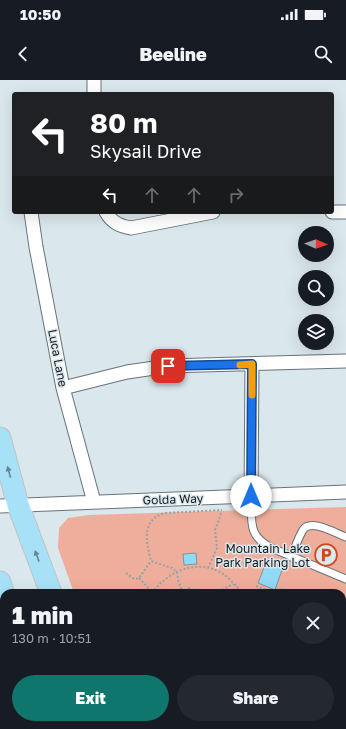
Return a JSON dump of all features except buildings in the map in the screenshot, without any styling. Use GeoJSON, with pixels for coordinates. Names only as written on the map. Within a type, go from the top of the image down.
{"type":"FeatureCollection","features":[{"type":"Feature","properties":{"kind":"main road"},"geometry":{"type":"LineString","coordinates":[[0,438],[9,506],[49,589]]}},
{"type":"Feature","properties":{"kind":"street"},"geometry":{"type":"LineString","coordinates":[[94,80],[94,92]]}},
{"type":"Feature","properties":{"kind":"street"},"geometry":{"type":"LineString","coordinates":[[334,212],[346,212]]}},
{"type":"Feature","properties":{"kind":"street","name":"Luca Lane"},"geometry":{"type":"LineString","coordinates":[[31,214],[36,247],[63,388],[94,502]]}},
{"type":"Feature","properties":{"kind":"street"},"geometry":{"type":"LineString","coordinates":[[107,214],[110,219],[120,226],[131,228],[201,214]]}},
{"type":"Feature","properties":{"kind":"street"},"geometry":{"type":"LineString","coordinates":[[63,388],[127,372],[168,366],[346,361]]}},
{"type":"Feature","properties":{"kind":"street"},"geometry":{"type":"LineString","coordinates":[[251,496],[252,364]]}},
{"type":"Feature","properties":{"kind":"street","name":"Golda Way"},"geometry":{"type":"LineString","coordinates":[[9,506],[346,492]]}},
{"type":"Feature","properties":{"kind":"lane"},"geometry":{"type":"LineString","coordinates":[[251,496],[253,530],[258,539],[264,545],[346,579]]}},
{"type":"Feature","properties":{"kind":"lane"},"geometry":{"type":"LineString","coordinates":[[291,557],[306,526],[317,526],[346,537]]}},
{"type":"Feature","properties":{"kind":"path"},"geometry":{"type":"LineString","coordinates":[[139,578],[151,561],[146,532],[151,519],[165,513],[221,511],[223,509],[220,513],[215,530],[217,548],[208,568]]}},
{"type":"Feature","properties":{"kind":"path"},"geometry":{"type":"LineString","coordinates":[[151,561],[172,568],[177,572],[181,589]]}},
{"type":"Feature","properties":{"kind":"path"},"geometry":{"type":"LineString","coordinates":[[155,589],[158,584],[170,575],[191,566],[201,566],[221,572],[238,589]]}},
{"type":"Feature","properties":{"kind":"path"},"geometry":{"type":"LineString","coordinates":[[126,573],[134,579],[139,578]]}},
{"type":"Feature","properties":{"kind":"path"},"geometry":{"type":"LineString","coordinates":[[139,578],[149,589]]}},
{"type":"Feature","properties":{"kind":"path"},"geometry":{"type":"LineString","coordinates":[[224,589],[233,584]]}},
{"type":"Feature","properties":{"kind":"path"},"geometry":{"type":"LineString","coordinates":[[256,586],[264,589]]}},
{"type":"Feature","properties":{"kind":"shaded area"},"geometry":{"type":"Polygon","coordinates":[[[346,507],[346,589],[73,589],[58,548],[59,528],[68,518],[89,515],[346,507]]]}},
{"type":"Feature","properties":{"kind":"slow traffic"},"geometry":{"type":"LineString","coordinates":[[240,365],[252,364],[252,395]]}},
{"type":"Feature","properties":{"kind":"place","name":"Mountain Lake Park Parking Lot"},"geometry":{"type":"Point","coordinates":[326,555]}},
{"type":"Feature","properties":{"kind":"route"},"geometry":{"type":"LineString","coordinates":[[168,366],[252,364],[251,496]]}}]}
